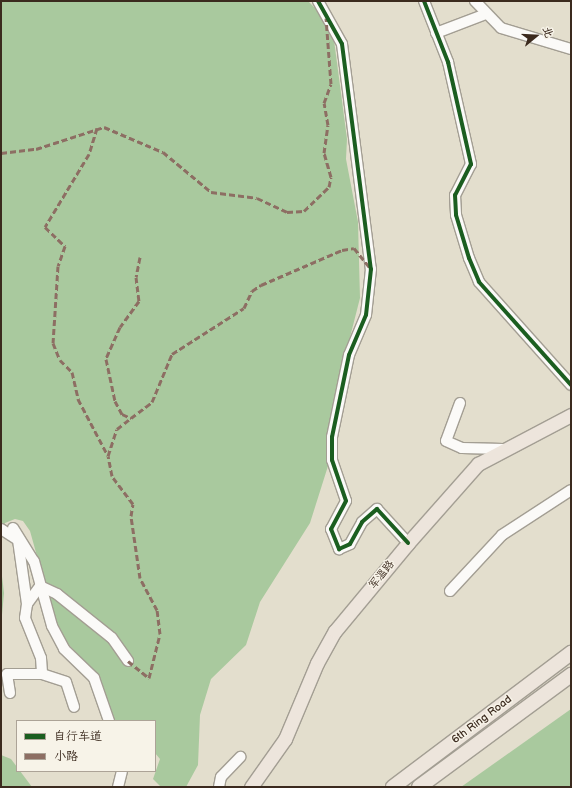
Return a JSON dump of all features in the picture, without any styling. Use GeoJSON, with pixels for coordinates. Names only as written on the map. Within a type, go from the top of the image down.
{"type":"FeatureCollection","features":[{"type":"Feature","properties":{"kind":"highway","name":"6th Ring Road"},"geometry":{"type":"LineString","coordinates":[[393,787],[571,653]]}},
{"type":"Feature","properties":{"kind":"highway","name":"6th Ring Road"},"geometry":{"type":"LineString","coordinates":[[419,787],[571,675]]}},
{"type":"Feature","properties":{"kind":"main road","name":"军温路"},"geometry":{"type":"LineString","coordinates":[[250,787],[285,738],[317,663],[335,632],[408,543],[478,464],[503,449],[571,415]]}},
{"type":"Feature","properties":{"kind":"street"},"geometry":{"type":"LineString","coordinates":[[318,1],[342,44],[371,269],[366,314],[350,355],[332,437],[332,460],[346,501],[331,529],[339,549],[350,544],[362,522],[377,509],[408,543]]}},
{"type":"Feature","properties":{"kind":"street"},"geometry":{"type":"LineString","coordinates":[[424,1],[448,62],[471,164],[455,195],[456,215],[469,258],[483,287],[571,385]]}},
{"type":"Feature","properties":{"kind":"street"},"geometry":{"type":"LineString","coordinates":[[475,1],[501,28],[571,49]]}},
{"type":"Feature","properties":{"kind":"street"},"geometry":{"type":"LineString","coordinates":[[436,33],[486,14]]}},
{"type":"Feature","properties":{"kind":"street"},"geometry":{"type":"LineString","coordinates":[[460,403],[446,441],[462,448],[503,449]]}},
{"type":"Feature","properties":{"kind":"street"},"geometry":{"type":"LineString","coordinates":[[450,591],[502,535],[571,490]]}},
{"type":"Feature","properties":{"kind":"street"},"geometry":{"type":"LineString","coordinates":[[13,528],[34,561],[52,626],[64,649],[94,678],[109,720]]}},
{"type":"Feature","properties":{"kind":"street"},"geometry":{"type":"LineString","coordinates":[[1,529],[18,540],[27,604],[25,618],[41,658],[42,674]]}},
{"type":"Feature","properties":{"kind":"street"},"geometry":{"type":"LineString","coordinates":[[27,604],[40,586]]}},
{"type":"Feature","properties":{"kind":"street"},"geometry":{"type":"LineString","coordinates":[[40,586],[57,594],[112,638],[128,661]]}},
{"type":"Feature","properties":{"kind":"street"},"geometry":{"type":"LineString","coordinates":[[10,693],[7,674],[42,674],[66,682],[74,707]]}},
{"type":"Feature","properties":{"kind":"street"},"geometry":{"type":"LineString","coordinates":[[219,787],[221,777],[240,757]]}},
{"type":"Feature","properties":{"kind":"street"},"geometry":{"type":"LineString","coordinates":[[118,787],[122,772]]}},
{"type":"Feature","properties":{"kind":"green space"},"geometry":{"type":"Polygon","coordinates":[[[1,1],[308,1],[323,16],[334,40],[347,139],[346,159],[358,222],[360,298],[332,408],[328,466],[310,523],[260,602],[246,645],[211,679],[200,715],[198,765],[186,787],[161,787],[153,779],[160,759],[156,754],[156,720],[114,720],[98,675],[65,641],[55,621],[30,531],[23,521],[15,519],[5,523],[1,532],[1,1]]]}},
{"type":"Feature","properties":{"kind":"green space"},"geometry":{"type":"Polygon","coordinates":[[[1,568],[4,593],[1,626],[1,568]]]}},
{"type":"Feature","properties":{"kind":"green space"},"geometry":{"type":"Polygon","coordinates":[[[571,709],[571,787],[461,787],[571,709]]]}},
{"type":"Feature","properties":{"kind":"green space"},"geometry":{"type":"Polygon","coordinates":[[[1,755],[11,759],[16,766],[16,772],[21,772],[32,787],[1,787],[1,755]]]}},
{"type":"Feature","properties":{"kind":"marked path"},"geometry":{"type":"LineString","coordinates":[[1,153],[36,149],[104,127],[163,152],[211,192],[257,198],[287,212],[304,211],[329,187],[331,177],[324,153],[328,125],[324,103],[331,84],[326,18]]}},
{"type":"Feature","properties":{"kind":"marked path"},"geometry":{"type":"LineString","coordinates":[[97,128],[89,154],[45,227],[65,246],[58,266],[53,343],[60,360],[72,372],[78,399],[108,456]]}},
{"type":"Feature","properties":{"kind":"marked path"},"geometry":{"type":"LineString","coordinates":[[140,257],[136,277],[139,301],[120,327],[106,359],[115,401],[122,414],[131,418],[152,402],[172,354],[244,308],[252,291],[261,285],[342,250],[354,248],[370,268]]}},
{"type":"Feature","properties":{"kind":"marked path"},"geometry":{"type":"LineString","coordinates":[[128,661],[149,678],[160,634],[157,610],[140,578],[131,516],[133,504],[112,476],[108,456],[117,429],[131,418]]}},
{"type":"Feature","properties":{"kind":"cycle path"},"geometry":{"type":"LineString","coordinates":[[318,1],[342,44],[371,269],[366,315],[349,355],[332,437],[332,460],[346,501],[331,529],[339,549],[350,544],[362,522],[377,509],[408,543]]}},
{"type":"Feature","properties":{"kind":"cycle path"},"geometry":{"type":"LineString","coordinates":[[424,1],[448,62],[471,164],[455,195],[456,215],[469,258],[479,282],[571,385]]}}]}
